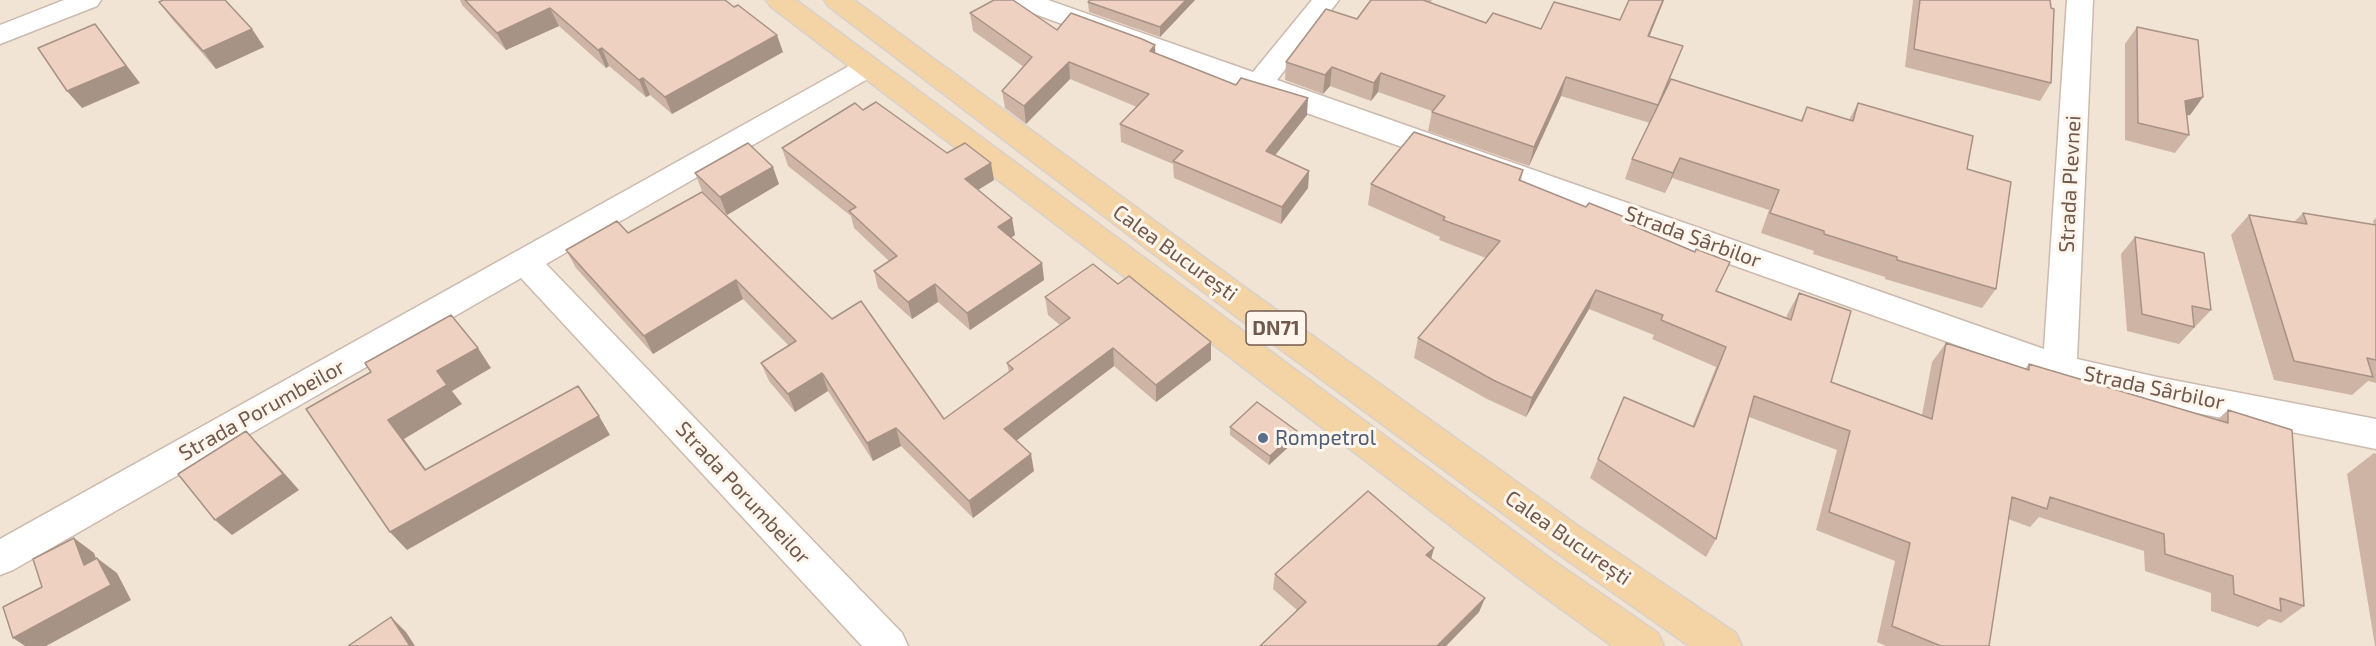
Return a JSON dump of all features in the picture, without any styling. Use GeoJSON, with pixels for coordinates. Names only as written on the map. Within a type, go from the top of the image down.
{"type":"FeatureCollection","features":[{"type":"Feature","properties":{"kind":"main road","name":"Calea București"},"geometry":{"type":"LineString","coordinates":[[779,0],[1523,560],[1644,646]]}},
{"type":"Feature","properties":{"kind":"main road","name":"Calea București"},"geometry":{"type":"LineString","coordinates":[[837,0],[1248,307],[1564,537],[1722,646]]}},
{"type":"Feature","properties":{"kind":"street"},"geometry":{"type":"LineString","coordinates":[[0,35],[88,0]]}},
{"type":"Feature","properties":{"kind":"street","name":"Strada Sârbilor"},"geometry":{"type":"LineString","coordinates":[[1022,0],[2060,368],[2157,391],[2376,434]]}},
{"type":"Feature","properties":{"kind":"street"},"geometry":{"type":"LineString","coordinates":[[1258,85],[1326,0]]}},
{"type":"Feature","properties":{"kind":"street","name":"Strada Plevnei"},"geometry":{"type":"LineString","coordinates":[[2060,368],[2080,0]]}},
{"type":"Feature","properties":{"kind":"street","name":"Strada Porumbeilor"},"geometry":{"type":"LineString","coordinates":[[0,558],[868,67]]}},
{"type":"Feature","properties":{"kind":"street","name":"Strada Porumbeilor"},"geometry":{"type":"LineString","coordinates":[[525,262],[888,646]]}},
{"type":"Feature","properties":{"kind":"shaded area"},"geometry":{"type":"Polygon","coordinates":[[[0,0],[2376,0],[2376,646],[0,646],[0,0]]]}},
{"type":"Feature","properties":{"kind":"building"},"geometry":{"type":"Polygon","coordinates":[[[163,0],[225,0],[252,29],[203,51],[159,2],[163,0]]]}},
{"type":"Feature","properties":{"kind":"building"},"geometry":{"type":"Polygon","coordinates":[[[465,0],[725,0],[734,7],[738,5],[777,35],[665,97],[643,78],[639,80],[602,48],[598,50],[550,8],[497,33],[465,0]]]}},
{"type":"Feature","properties":{"kind":"building"},"geometry":{"type":"Polygon","coordinates":[[[994,0],[1013,0],[1057,30],[1071,13],[1142,39],[1155,45],[1150,51],[1236,85],[1241,78],[1308,98],[1266,151],[1309,171],[1282,207],[1173,161],[1183,151],[1120,124],[1149,94],[1069,62],[1024,106],[1002,91],[1032,57],[970,13],[994,0]]]}},
{"type":"Feature","properties":{"kind":"building"},"geometry":{"type":"Polygon","coordinates":[[[1090,0],[1186,0],[1160,27],[1088,2],[1090,0]]]}},
{"type":"Feature","properties":{"kind":"building"},"geometry":{"type":"Polygon","coordinates":[[[1371,0],[1423,0],[1486,23],[1493,13],[1541,29],[1554,2],[1620,20],[1629,0],[1663,0],[1648,36],[1683,46],[1658,105],[1566,77],[1534,147],[1432,112],[1445,96],[1381,73],[1374,83],[1332,67],[1325,75],[1286,62],[1326,9],[1357,19],[1371,0]]]}},
{"type":"Feature","properties":{"kind":"building"},"geometry":{"type":"Polygon","coordinates":[[[1920,0],[2050,0],[2051,8],[2054,9],[2051,83],[1914,49],[1920,0]]]}},
{"type":"Feature","properties":{"kind":"building"},"geometry":{"type":"Polygon","coordinates":[[[95,24],[126,66],[67,91],[38,48],[95,24]]]}},
{"type":"Feature","properties":{"kind":"building"},"geometry":{"type":"Polygon","coordinates":[[[2137,27],[2198,40],[2203,97],[2185,101],[2189,135],[2138,123],[2137,27]]]}},
{"type":"Feature","properties":{"kind":"building"},"geometry":{"type":"Polygon","coordinates":[[[1671,79],[1802,121],[1807,107],[1853,121],[1858,103],[1973,136],[1967,169],[2011,182],[1996,289],[1897,260],[1897,257],[1824,234],[1824,231],[1770,213],[1779,190],[1680,158],[1673,173],[1632,159],[1671,79]]]}},
{"type":"Feature","properties":{"kind":"building"},"geometry":{"type":"Polygon","coordinates":[[[876,102],[947,153],[965,143],[991,163],[965,179],[1012,218],[998,227],[1042,263],[967,313],[935,284],[908,302],[874,271],[897,256],[849,211],[856,207],[782,148],[855,103],[863,110],[876,102]]]}},
{"type":"Feature","properties":{"kind":"building"},"geometry":{"type":"Polygon","coordinates":[[[1414,132],[1523,170],[1519,180],[1586,207],[1589,203],[1632,220],[1629,224],[1695,252],[1696,249],[1730,262],[1716,291],[1791,320],[1799,293],[1851,311],[1831,382],[1932,419],[1946,343],[2029,370],[2029,364],[2228,423],[2228,410],[2292,430],[2304,606],[2280,598],[2281,611],[2234,594],[2233,576],[2165,554],[2164,534],[2050,497],[2047,509],[2012,497],[1989,646],[1941,646],[1892,626],[1910,543],[1829,512],[1850,431],[1754,396],[1716,539],[1598,459],[1624,397],[1694,427],[1726,347],[1661,320],[1663,315],[1596,290],[1532,398],[1493,380],[1418,338],[1500,241],[1443,220],[1445,217],[1371,184],[1414,132]]]}},
{"type":"Feature","properties":{"kind":"building"},"geometry":{"type":"Polygon","coordinates":[[[748,143],[773,167],[720,197],[695,173],[748,143]]]}},
{"type":"Feature","properties":{"kind":"building"},"geometry":{"type":"Polygon","coordinates":[[[702,192],[832,319],[861,301],[944,419],[1013,369],[1007,363],[1070,318],[1045,297],[1093,264],[1118,284],[1129,276],[1211,342],[1156,385],[1113,348],[1004,429],[1031,454],[969,501],[896,428],[867,443],[822,373],[788,394],[761,363],[796,341],[736,280],[644,336],[566,250],[617,221],[628,233],[702,192]]]}},
{"type":"Feature","properties":{"kind":"building"},"geometry":{"type":"Polygon","coordinates":[[[2303,213],[2376,225],[2376,360],[2367,358],[2373,377],[2294,361],[2249,215],[2307,224],[2303,213]]]}},
{"type":"Feature","properties":{"kind":"building"},"geometry":{"type":"Polygon","coordinates":[[[2135,237],[2204,253],[2211,310],[2192,306],[2194,327],[2142,314],[2135,237]]]}},
{"type":"Feature","properties":{"kind":"building"},"geometry":{"type":"Polygon","coordinates":[[[451,315],[478,348],[437,371],[447,385],[388,420],[425,470],[578,386],[599,416],[390,532],[306,409],[371,372],[365,363],[451,315]]]}},
{"type":"Feature","properties":{"kind":"building","name":"Rompetrol"},"geometry":{"type":"Polygon","coordinates":[[[1257,402],[1297,431],[1270,456],[1230,427],[1257,402]]]}},
{"type":"Feature","properties":{"kind":"building"},"geometry":{"type":"Polygon","coordinates":[[[246,431],[283,474],[215,520],[178,474],[246,431]]]}},
{"type":"Feature","properties":{"kind":"building"},"geometry":{"type":"Polygon","coordinates":[[[1368,491],[1434,548],[1426,555],[1485,598],[1437,646],[1260,646],[1306,602],[1275,574],[1368,491]]]}},
{"type":"Feature","properties":{"kind":"building"},"geometry":{"type":"Polygon","coordinates":[[[74,538],[84,565],[97,558],[111,585],[13,638],[3,607],[42,587],[33,559],[74,538]]]}},
{"type":"Feature","properties":{"kind":"building"},"geometry":{"type":"Polygon","coordinates":[[[391,617],[410,646],[348,646],[391,617]]]}},
{"type":"Feature","properties":{"kind":"place","name":"Rompetrol"},"geometry":{"type":"Point","coordinates":[1263,438]}}]}
